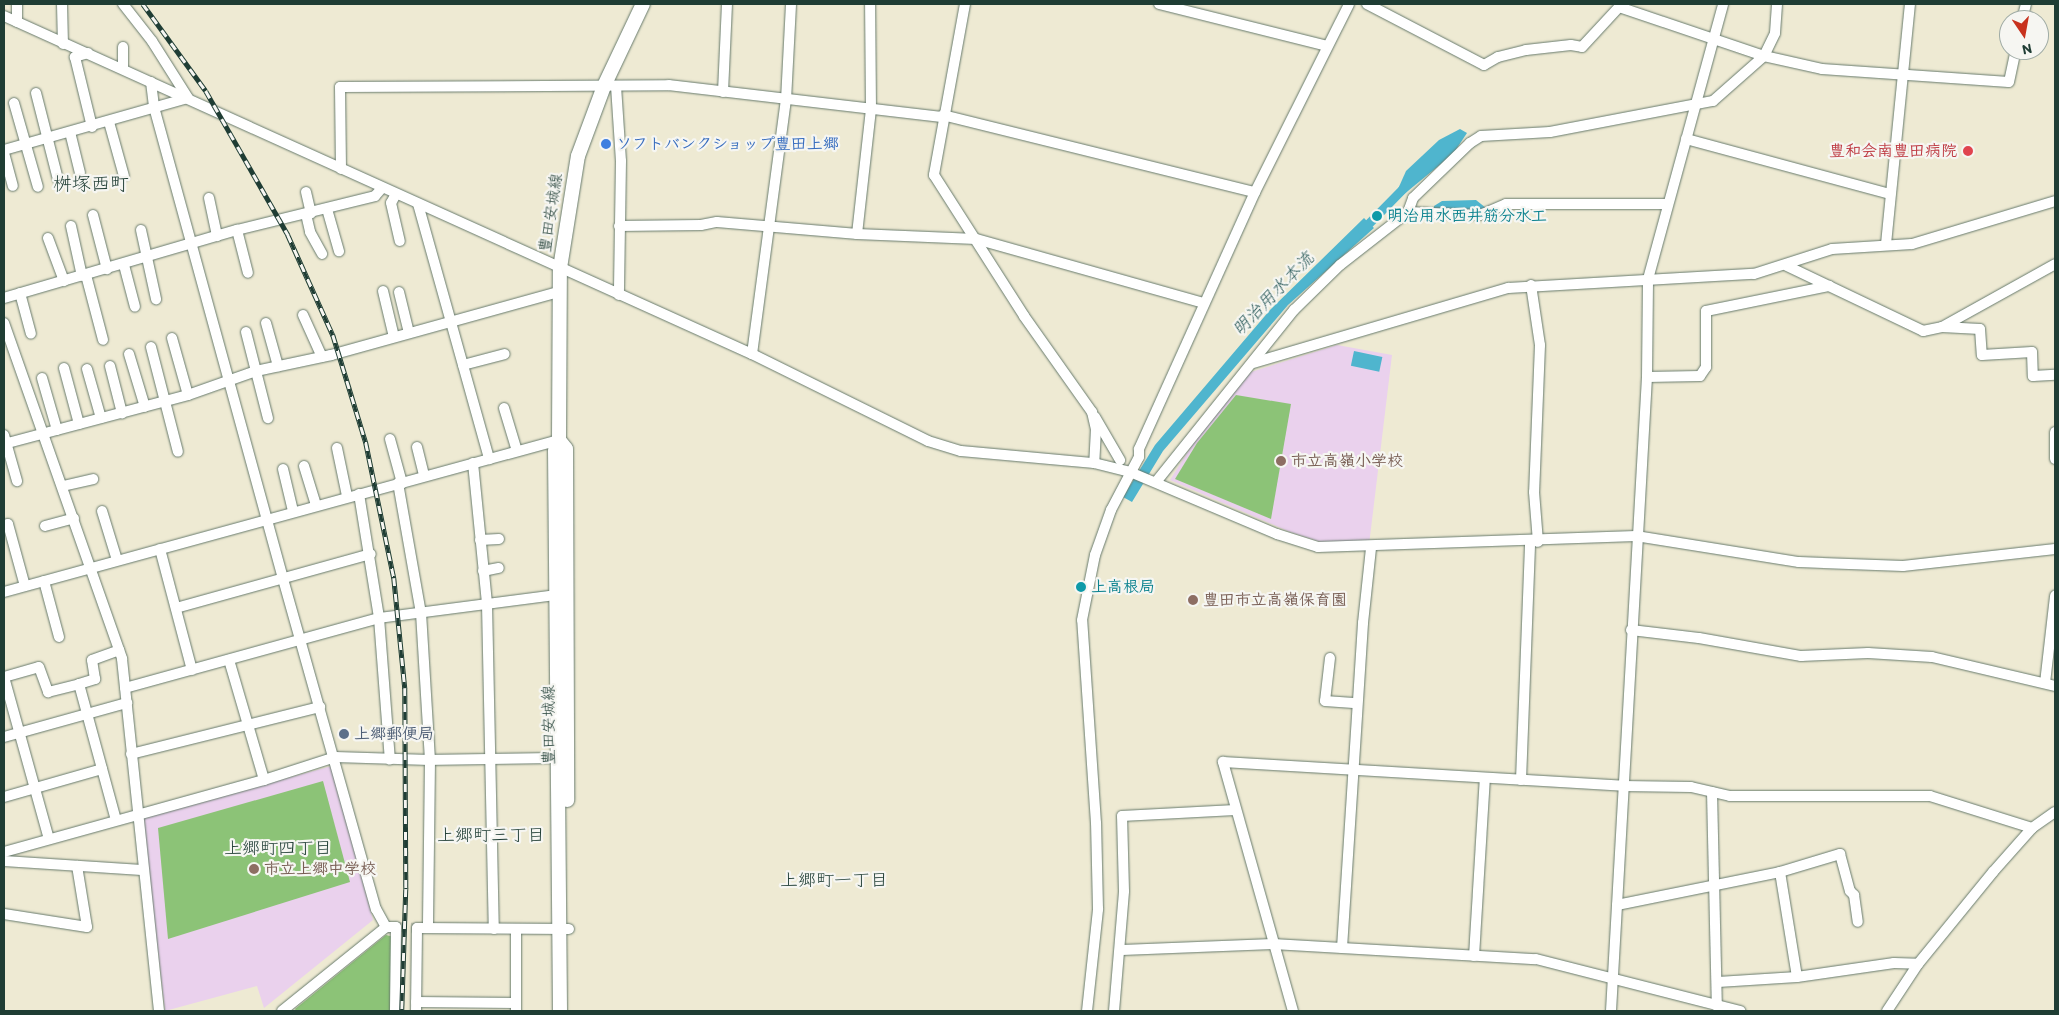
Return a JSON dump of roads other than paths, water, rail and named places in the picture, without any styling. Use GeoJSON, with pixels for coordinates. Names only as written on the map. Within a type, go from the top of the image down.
{"type":"FeatureCollection","features":[{"type":"Feature","properties":{"kind":"main road","name":"豊田安城線"},"geometry":{"type":"LineString","coordinates":[[569,1011],[564,929],[561,594],[566,448],[560,440],[558,292],[560,268],[578,156],[610,86],[643,4]]}},
{"type":"Feature","properties":{"kind":"main road","name":"豊田安城線"},"geometry":{"type":"LineString","coordinates":[[560,1011],[564,929]]}},
{"type":"Feature","properties":{"kind":"street"},"geometry":{"type":"LineString","coordinates":[[17,4],[18,22]]}},
{"type":"Feature","properties":{"kind":"street"},"geometry":{"type":"LineString","coordinates":[[62,4],[63,44]]}},
{"type":"Feature","properties":{"kind":"street"},"geometry":{"type":"LineString","coordinates":[[123,4],[152,41],[188,98]]}},
{"type":"Feature","properties":{"kind":"street"},"geometry":{"type":"LineString","coordinates":[[723,92],[727,4]]}},
{"type":"Feature","properties":{"kind":"street"},"geometry":{"type":"LineString","coordinates":[[752,354],[771,227],[786,100],[791,4]]}},
{"type":"Feature","properties":{"kind":"street"},"geometry":{"type":"LineString","coordinates":[[857,234],[872,109],[870,4]]}},
{"type":"Feature","properties":{"kind":"street"},"geometry":{"type":"LineString","coordinates":[[965,4],[943,116],[934,174],[1024,316],[1092,412],[1120,460]]}},
{"type":"Feature","properties":{"kind":"street"},"geometry":{"type":"LineString","coordinates":[[1159,4],[1326,46]]}},
{"type":"Feature","properties":{"kind":"street"},"geometry":{"type":"LineString","coordinates":[[1087,1011],[1098,909],[1096,823],[1082,620],[1095,556],[1111,510],[1133,472],[1204,303],[1255,192],[1326,46],[1349,4]]}},
{"type":"Feature","properties":{"kind":"street"},"geometry":{"type":"LineString","coordinates":[[1368,4],[1484,65],[1498,57],[1526,50],[1571,45],[1582,47],[1619,7],[1764,56],[1822,69],[2009,82],[2014,60]]}},
{"type":"Feature","properties":{"kind":"street"},"geometry":{"type":"LineString","coordinates":[[1611,1011],[1636,536],[1647,377],[1648,280],[1667,204],[1723,4]]}},
{"type":"Feature","properties":{"kind":"street"},"geometry":{"type":"LineString","coordinates":[[1151,481],[1253,363],[1294,310],[1334,272],[1408,212],[1412,198],[1481,136],[1550,132],[1696,104],[1720,97],[1764,56],[1775,32],[1777,4]]}},
{"type":"Feature","properties":{"kind":"street"},"geometry":{"type":"LineString","coordinates":[[1886,244],[1910,4]]}},
{"type":"Feature","properties":{"kind":"street"},"geometry":{"type":"LineString","coordinates":[[4,16],[752,354],[948,448],[1094,463],[1133,472],[1277,534],[1318,548],[1534,542],[1636,536],[1799,562],[1903,566],[2055,550]]}},
{"type":"Feature","properties":{"kind":"street"},"geometry":{"type":"LineString","coordinates":[[123,47],[123,70]]}},
{"type":"Feature","properties":{"kind":"street"},"geometry":{"type":"LineString","coordinates":[[88,53],[75,57],[92,127]]}},
{"type":"Feature","properties":{"kind":"street"},"geometry":{"type":"LineString","coordinates":[[151,82],[154,107],[186,208],[193,243],[229,382],[269,519],[283,579],[335,757],[376,909],[386,927]]}},
{"type":"Feature","properties":{"kind":"street"},"geometry":{"type":"LineString","coordinates":[[341,169],[340,87],[669,85],[786,100],[943,116],[1255,192]]}},
{"type":"Feature","properties":{"kind":"street"},"geometry":{"type":"LineString","coordinates":[[610,86],[621,161],[618,226],[619,295]]}},
{"type":"Feature","properties":{"kind":"street"},"geometry":{"type":"LineString","coordinates":[[36,93],[58,179]]}},
{"type":"Feature","properties":{"kind":"street"},"geometry":{"type":"LineString","coordinates":[[13,186],[4,151],[188,98]]}},
{"type":"Feature","properties":{"kind":"street"},"geometry":{"type":"LineString","coordinates":[[14,103],[27,143],[38,187]]}},
{"type":"Feature","properties":{"kind":"street"},"geometry":{"type":"LineString","coordinates":[[109,122],[124,176]]}},
{"type":"Feature","properties":{"kind":"street"},"geometry":{"type":"LineString","coordinates":[[70,132],[80,173]]}},
{"type":"Feature","properties":{"kind":"street"},"geometry":{"type":"LineString","coordinates":[[1686,140],[1890,194]]}},
{"type":"Feature","properties":{"kind":"street"},"geometry":{"type":"LineString","coordinates":[[4,298],[237,230],[375,196],[382,188]]}},
{"type":"Feature","properties":{"kind":"street"},"geometry":{"type":"LineString","coordinates":[[306,192],[310,232],[322,254]]}},
{"type":"Feature","properties":{"kind":"street"},"geometry":{"type":"LineString","coordinates":[[396,194],[391,203],[400,241]]}},
{"type":"Feature","properties":{"kind":"street"},"geometry":{"type":"LineString","coordinates":[[209,198],[217,236]]}},
{"type":"Feature","properties":{"kind":"street"},"geometry":{"type":"LineString","coordinates":[[1253,363],[1508,288],[1531,285],[1754,274],[1786,266],[1832,249],[1886,244],[1912,244],[2055,201]]}},
{"type":"Feature","properties":{"kind":"street"},"geometry":{"type":"LineString","coordinates":[[418,204],[489,459]]}},
{"type":"Feature","properties":{"kind":"street"},"geometry":{"type":"LineString","coordinates":[[1408,212],[1480,215],[1506,204],[1667,204]]}},
{"type":"Feature","properties":{"kind":"street"},"geometry":{"type":"LineString","coordinates":[[327,208],[339,251]]}},
{"type":"Feature","properties":{"kind":"street"},"geometry":{"type":"LineString","coordinates":[[93,215],[107,269]]}},
{"type":"Feature","properties":{"kind":"street"},"geometry":{"type":"LineString","coordinates":[[618,226],[701,226],[717,222],[857,234],[976,239],[1204,303]]}},
{"type":"Feature","properties":{"kind":"street"},"geometry":{"type":"LineString","coordinates":[[71,226],[103,340]]}},
{"type":"Feature","properties":{"kind":"street"},"geometry":{"type":"LineString","coordinates":[[141,230],[145,256],[156,299]]}},
{"type":"Feature","properties":{"kind":"street"},"geometry":{"type":"LineString","coordinates":[[237,230],[248,273]]}},
{"type":"Feature","properties":{"kind":"street"},"geometry":{"type":"LineString","coordinates":[[48,238],[64,281]]}},
{"type":"Feature","properties":{"kind":"street"},"geometry":{"type":"LineString","coordinates":[[124,264],[135,307]]}},
{"type":"Feature","properties":{"kind":"street"},"geometry":{"type":"LineString","coordinates":[[1942,327],[2055,264]]}},
{"type":"Feature","properties":{"kind":"street"},"geometry":{"type":"LineString","coordinates":[[1786,266],[1923,331],[1942,327],[1980,329],[1982,355],[2032,352],[2033,376],[2055,375]]}},
{"type":"Feature","properties":{"kind":"street"},"geometry":{"type":"LineString","coordinates":[[1521,780],[1534,542],[1534,492],[1540,345],[1531,285]]}},
{"type":"Feature","properties":{"kind":"street"},"geometry":{"type":"LineString","coordinates":[[1647,377],[1700,376],[1706,367],[1706,311],[1829,286]]}},
{"type":"Feature","properties":{"kind":"street"},"geometry":{"type":"LineString","coordinates":[[383,291],[394,337]]}},
{"type":"Feature","properties":{"kind":"street"},"geometry":{"type":"LineString","coordinates":[[399,292],[409,333]]}},
{"type":"Feature","properties":{"kind":"street"},"geometry":{"type":"LineString","coordinates":[[17,481],[4,441],[44,434],[145,407],[229,382],[256,371],[322,357],[558,292]]}},
{"type":"Feature","properties":{"kind":"street"},"geometry":{"type":"LineString","coordinates":[[20,293],[32,334]]}},
{"type":"Feature","properties":{"kind":"street"},"geometry":{"type":"LineString","coordinates":[[303,315],[322,357]]}},
{"type":"Feature","properties":{"kind":"street"},"geometry":{"type":"LineString","coordinates":[[4,323],[92,567],[119,650],[127,703],[142,870],[159,1011]]}},
{"type":"Feature","properties":{"kind":"street"},"geometry":{"type":"LineString","coordinates":[[266,323],[278,366]]}},
{"type":"Feature","properties":{"kind":"street"},"geometry":{"type":"LineString","coordinates":[[246,332],[268,418]]}},
{"type":"Feature","properties":{"kind":"street"},"geometry":{"type":"LineString","coordinates":[[172,338],[188,395]]}},
{"type":"Feature","properties":{"kind":"street"},"geometry":{"type":"LineString","coordinates":[[151,347],[178,452]]}},
{"type":"Feature","properties":{"kind":"street"},"geometry":{"type":"LineString","coordinates":[[129,354],[145,407]]}},
{"type":"Feature","properties":{"kind":"street"},"geometry":{"type":"LineString","coordinates":[[463,365],[505,354]]}},
{"type":"Feature","properties":{"kind":"street"},"geometry":{"type":"LineString","coordinates":[[110,366],[122,413]]}},
{"type":"Feature","properties":{"kind":"street"},"geometry":{"type":"LineString","coordinates":[[64,368],[79,424]]}},
{"type":"Feature","properties":{"kind":"street"},"geometry":{"type":"LineString","coordinates":[[87,369],[101,418]]}},
{"type":"Feature","properties":{"kind":"street"},"geometry":{"type":"LineString","coordinates":[[42,378],[57,430]]}},
{"type":"Feature","properties":{"kind":"street"},"geometry":{"type":"LineString","coordinates":[[504,408],[517,451]]}},
{"type":"Feature","properties":{"kind":"street"},"geometry":{"type":"LineString","coordinates":[[1092,412],[1096,429],[1094,463]]}},
{"type":"Feature","properties":{"kind":"street"},"geometry":{"type":"LineString","coordinates":[[2055,432],[2055,459]]}},
{"type":"Feature","properties":{"kind":"street"},"geometry":{"type":"LineString","coordinates":[[390,439],[400,483],[421,613],[430,760],[428,928]]}},
{"type":"Feature","properties":{"kind":"street"},"geometry":{"type":"LineString","coordinates":[[4,592],[347,496],[560,440]]}},
{"type":"Feature","properties":{"kind":"street"},"geometry":{"type":"LineString","coordinates":[[417,447],[424,476]]}},
{"type":"Feature","properties":{"kind":"street"},"geometry":{"type":"LineString","coordinates":[[337,448],[347,496]]}},
{"type":"Feature","properties":{"kind":"street"},"geometry":{"type":"LineString","coordinates":[[473,463],[487,604],[494,929]]}},
{"type":"Feature","properties":{"kind":"street"},"geometry":{"type":"LineString","coordinates":[[304,466],[316,505]]}},
{"type":"Feature","properties":{"kind":"street"},"geometry":{"type":"LineString","coordinates":[[283,469],[293,511]]}},
{"type":"Feature","properties":{"kind":"street"},"geometry":{"type":"LineString","coordinates":[[63,486],[92,479]]}},
{"type":"Feature","properties":{"kind":"street"},"geometry":{"type":"LineString","coordinates":[[359,494],[371,554],[379,618],[390,760]]}},
{"type":"Feature","properties":{"kind":"street"},"geometry":{"type":"LineString","coordinates":[[102,512],[117,560]]}},
{"type":"Feature","properties":{"kind":"street"},"geometry":{"type":"LineString","coordinates":[[45,526],[74,518]]}},
{"type":"Feature","properties":{"kind":"street"},"geometry":{"type":"LineString","coordinates":[[4,525],[8,524],[25,586]]}},
{"type":"Feature","properties":{"kind":"street"},"geometry":{"type":"LineString","coordinates":[[480,540],[499,539]]}},
{"type":"Feature","properties":{"kind":"street"},"geometry":{"type":"LineString","coordinates":[[1342,948],[1357,703],[1371,548]]}},
{"type":"Feature","properties":{"kind":"street"},"geometry":{"type":"LineString","coordinates":[[160,549],[192,670]]}},
{"type":"Feature","properties":{"kind":"street"},"geometry":{"type":"LineString","coordinates":[[176,608],[371,554]]}},
{"type":"Feature","properties":{"kind":"street"},"geometry":{"type":"LineString","coordinates":[[483,571],[500,568]]}},
{"type":"Feature","properties":{"kind":"street"},"geometry":{"type":"LineString","coordinates":[[44,581],[59,637]]}},
{"type":"Feature","properties":{"kind":"street"},"geometry":{"type":"LineString","coordinates":[[125,688],[379,618],[561,594]]}},
{"type":"Feature","properties":{"kind":"street"},"geometry":{"type":"LineString","coordinates":[[1631,630],[1699,638],[1801,656],[1868,653],[1932,657],[2050,684],[2055,596]]}},
{"type":"Feature","properties":{"kind":"street"},"geometry":{"type":"LineString","coordinates":[[49,839],[4,677],[40,667],[48,692],[95,679],[92,660],[119,650]]}},
{"type":"Feature","properties":{"kind":"street"},"geometry":{"type":"LineString","coordinates":[[1330,658],[1325,701],[1357,703]]}},
{"type":"Feature","properties":{"kind":"street"},"geometry":{"type":"LineString","coordinates":[[229,660],[264,780]]}},
{"type":"Feature","properties":{"kind":"street"},"geometry":{"type":"LineString","coordinates":[[79,684],[116,820]]}},
{"type":"Feature","properties":{"kind":"street"},"geometry":{"type":"LineString","coordinates":[[4,737],[127,703]]}},
{"type":"Feature","properties":{"kind":"street"},"geometry":{"type":"LineString","coordinates":[[131,754],[320,707]]}},
{"type":"Feature","properties":{"kind":"street"},"geometry":{"type":"LineString","coordinates":[[4,852],[264,780],[335,757],[390,760],[562,758]]}},
{"type":"Feature","properties":{"kind":"street"},"geometry":{"type":"LineString","coordinates":[[1292,1011],[1223,762],[1622,786],[1691,786],[1730,796],[1800,798],[1930,796],[2032,828]]}},
{"type":"Feature","properties":{"kind":"street"},"geometry":{"type":"LineString","coordinates":[[4,797],[102,769]]}},
{"type":"Feature","properties":{"kind":"street"},"geometry":{"type":"LineString","coordinates":[[1474,956],[1485,778]]}},
{"type":"Feature","properties":{"kind":"street"},"geometry":{"type":"LineString","coordinates":[[1712,792],[1716,886],[1717,1006]]}},
{"type":"Feature","properties":{"kind":"street"},"geometry":{"type":"LineString","coordinates":[[1114,1011],[1122,950],[1122,816],[1235,810]]}},
{"type":"Feature","properties":{"kind":"street"},"geometry":{"type":"LineString","coordinates":[[1888,1011],[1918,964],[2032,828],[2055,812]]}},
{"type":"Feature","properties":{"kind":"street"},"geometry":{"type":"LineString","coordinates":[[1617,905],[1780,872],[1840,854],[1850,891],[1854,895],[1858,922]]}},
{"type":"Feature","properties":{"kind":"street"},"geometry":{"type":"LineString","coordinates":[[4,861],[142,870]]}},
{"type":"Feature","properties":{"kind":"street"},"geometry":{"type":"LineString","coordinates":[[4,914],[87,927],[77,866]]}},
{"type":"Feature","properties":{"kind":"street"},"geometry":{"type":"LineString","coordinates":[[1780,872],[1797,977]]}},
{"type":"Feature","properties":{"kind":"street"},"geometry":{"type":"LineString","coordinates":[[285,1010],[386,927],[396,927],[395,1011]]}},
{"type":"Feature","properties":{"kind":"street"},"geometry":{"type":"LineString","coordinates":[[516,929],[516,1007],[416,1007],[417,928],[564,929]]}},
{"type":"Feature","properties":{"kind":"street"},"geometry":{"type":"LineString","coordinates":[[1122,950],[1273,944],[1536,959],[1740,1011]]}},
{"type":"Feature","properties":{"kind":"street"},"geometry":{"type":"LineString","coordinates":[[1718,982],[1797,977],[1894,963],[1918,964]]}},
{"type":"Feature","properties":{"kind":"water"},"geometry":{"type":"Polygon","coordinates":[[[1460,129],[1467,133],[1453,154],[1403,195],[1398,189],[1406,171],[1439,140],[1460,129]]]}},
{"type":"Feature","properties":{"kind":"water"},"geometry":{"type":"Polygon","coordinates":[[[1476,200],[1486,208],[1478,212],[1434,210],[1434,206],[1442,201],[1476,200]]]}},
{"type":"Feature","properties":{"kind":"water"},"geometry":{"type":"Polygon","coordinates":[[[1364,218],[1374,228],[1288,305],[1163,451],[1132,502],[1123,497],[1155,445],[1270,310],[1364,218]]]}},
{"type":"Feature","properties":{"kind":"water"},"geometry":{"type":"Polygon","coordinates":[[[1354,351],[1382,357],[1379,372],[1351,366],[1354,351]]]}},
{"type":"Feature","properties":{"kind":"waterway","name":"明治用水本流"},"geometry":{"type":"LineString","coordinates":[[1362,230],[1407,184]]}},
{"type":"Feature","properties":{"kind":"tunnel"},"geometry":{"type":"LineString","coordinates":[[396,927],[417,928]]}},
{"type":"Feature","properties":{"kind":"railway"},"geometry":{"type":"LineString","coordinates":[[143,4],[206,91],[288,235],[333,335],[366,443],[394,578],[405,688],[406,889],[402,1011]]}},
{"type":"Feature","properties":{"kind":"place","name":"ソフトバンクショップ豊田上郷"},"geometry":{"type":"Point","coordinates":[606,144]}},
{"type":"Feature","properties":{"kind":"place","name":"豊和会南豊田病院"},"geometry":{"type":"Point","coordinates":[1968,151]}},
{"type":"Feature","properties":{"kind":"place","name":"明治用水西井筋分水工"},"geometry":{"type":"Point","coordinates":[1377,216]}},
{"type":"Feature","properties":{"kind":"place","name":"市立高嶺小学校"},"geometry":{"type":"Point","coordinates":[1281,461]}},
{"type":"Feature","properties":{"kind":"place","name":"上高根局"},"geometry":{"type":"Point","coordinates":[1081,587]}},
{"type":"Feature","properties":{"kind":"place","name":"豊田市立高嶺保育園"},"geometry":{"type":"Point","coordinates":[1193,600]}},
{"type":"Feature","properties":{"kind":"place","name":"上郷郵便局"},"geometry":{"type":"Point","coordinates":[344,734]}},
{"type":"Feature","properties":{"kind":"place","name":"市立上郷中学校"},"geometry":{"type":"Point","coordinates":[254,869]}},
{"type":"Feature","properties":{"kind":"district","name":"桝塚西町"},"geometry":{"type":"Point","coordinates":[91,184]}},
{"type":"Feature","properties":{"kind":"district","name":"上郷町三丁目"},"geometry":{"type":"Point","coordinates":[491,835]}},
{"type":"Feature","properties":{"kind":"district","name":"上郷町四丁目"},"geometry":{"type":"Point","coordinates":[278,848]}},
{"type":"Feature","properties":{"kind":"district","name":"上郷町一丁目"},"geometry":{"type":"Point","coordinates":[834,880]}}]}
